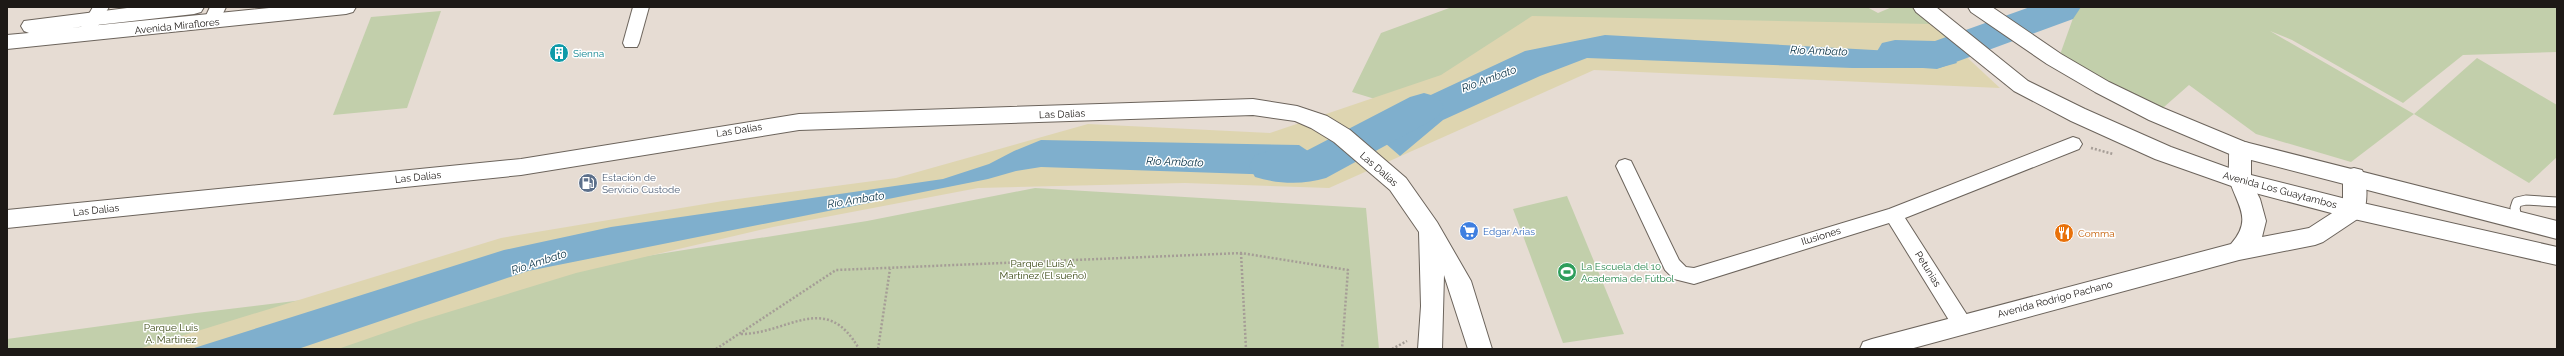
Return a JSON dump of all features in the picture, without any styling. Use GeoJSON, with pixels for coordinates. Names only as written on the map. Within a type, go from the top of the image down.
{"type":"FeatureCollection","features":[{"type":"Feature","properties":{"kind":"main road","name":"Avenida Miraflores"},"geometry":{"type":"LineString","coordinates":[[7,29],[98,12],[194,7]]}},
{"type":"Feature","properties":{"kind":"main road","name":"Avenida Miraflores"},"geometry":{"type":"LineString","coordinates":[[7,42],[85,35],[215,15],[346,7]]}},
{"type":"Feature","properties":{"kind":"main road","name":"Avenida Los Guaytambos"},"geometry":{"type":"LineString","coordinates":[[1923,7],[2021,86],[2078,115],[2163,153],[2240,181],[2354,210],[2557,256]]}},
{"type":"Feature","properties":{"kind":"main road"},"geometry":{"type":"LineString","coordinates":[[1978,7],[2054,60],[2156,114],[2240,149],[2354,176],[2557,230]]}},
{"type":"Feature","properties":{"kind":"main road","name":"Las Dalias"},"geometry":{"type":"LineString","coordinates":[[7,219],[521,167],[758,127],[799,122],[1253,107],[1297,114],[1319,122],[1342,136],[1398,184],[1429,228],[1459,281],[1480,349]]}},
{"type":"Feature","properties":{"kind":"main road"},"geometry":{"type":"LineString","coordinates":[[2238,251],[2251,237],[2255,221],[2249,199],[2240,181],[2240,149]]}},
{"type":"Feature","properties":{"kind":"main road"},"geometry":{"type":"LineString","coordinates":[[2354,176],[2354,210]]}},
{"type":"Feature","properties":{"kind":"main road","name":"Avenida Rodrigo Pachano"},"geometry":{"type":"LineString","coordinates":[[1872,349],[2238,251],[2315,236],[2354,210]]}},
{"type":"Feature","properties":{"kind":"main road"},"geometry":{"type":"LineString","coordinates":[[1429,228],[1433,276],[1433,326],[1430,349]]}},
{"type":"Feature","properties":{"kind":"street"},"geometry":{"type":"LineString","coordinates":[[631,43],[640,7]]}},
{"type":"Feature","properties":{"kind":"street"},"geometry":{"type":"LineString","coordinates":[[85,35],[98,12]]}},
{"type":"Feature","properties":{"kind":"street","name":"Ilusiones"},"geometry":{"type":"LineString","coordinates":[[1625,166],[1672,265],[1681,274],[1694,276],[1828,233],[1894,215],[1914,205],[2073,144]]}},
{"type":"Feature","properties":{"kind":"street","name":"Petunias"},"geometry":{"type":"LineString","coordinates":[[1894,215],[1962,324]]}},
{"type":"Feature","properties":{"kind":"lane"},"geometry":{"type":"LineString","coordinates":[[2517,219],[2514,208],[2516,202],[2524,199],[2538,202],[2557,202]]}},
{"type":"Feature","properties":{"kind":"path"},"geometry":{"type":"LineString","coordinates":[[1241,253],[1246,349]]}},
{"type":"Feature","properties":{"kind":"path"},"geometry":{"type":"LineString","coordinates":[[716,349],[741,334],[800,290],[836,270],[890,269],[1241,253],[1348,270],[1342,349]]}},
{"type":"Feature","properties":{"kind":"path"},"geometry":{"type":"LineString","coordinates":[[878,349],[890,269]]}},
{"type":"Feature","properties":{"kind":"path"},"geometry":{"type":"LineString","coordinates":[[741,334],[764,332],[787,323],[809,318],[825,318],[841,324],[854,339],[859,349]]}},
{"type":"Feature","properties":{"kind":"green space"},"geometry":{"type":"Polygon","coordinates":[[[1452,7],[1867,7],[1878,13],[1892,7],[1920,7],[1950,37],[1890,49],[1602,32],[1398,106],[1352,92],[1381,33],[1452,7]]]}},
{"type":"Feature","properties":{"kind":"green space"},"geometry":{"type":"Polygon","coordinates":[[[2077,7],[2557,7],[2557,52],[2463,55],[2403,103],[2292,40],[2270,31],[2414,114],[2351,162],[2256,134],[2189,85],[2156,114],[2057,63],[2077,7]]]}},
{"type":"Feature","properties":{"kind":"green space"},"geometry":{"type":"Polygon","coordinates":[[[441,11],[407,108],[333,115],[371,17],[441,11]]]}},
{"type":"Feature","properties":{"kind":"green space"},"geometry":{"type":"Polygon","coordinates":[[[2477,58],[2557,105],[2557,157],[2529,183],[2414,114],[2477,58]]]}},
{"type":"Feature","properties":{"kind":"green space","name":"Parque Luis A. Martínez (El sueño)"},"geometry":{"type":"Polygon","coordinates":[[[1035,188],[1366,208],[1379,349],[7,349],[7,339],[196,313],[596,264],[867,221],[1035,188]]]}},
{"type":"Feature","properties":{"kind":"green space","name":"La Escuela del 10 Academia de Fútbol"},"geometry":{"type":"Polygon","coordinates":[[[1567,196],[1624,334],[1563,343],[1513,209],[1567,196]]]}},
{"type":"Feature","properties":{"kind":"sand"},"geometry":{"type":"Polygon","coordinates":[[[1532,16],[1931,24],[2000,88],[1594,70],[1329,188],[1185,183],[978,188],[773,227],[576,273],[416,322],[338,349],[139,349],[501,238],[723,201],[896,178],[1088,124],[1270,133],[1441,75],[1532,16]]]}},
{"type":"Feature","properties":{"kind":"water"},"geometry":{"type":"Polygon","coordinates":[[[1605,35],[1892,51],[1945,43],[1957,63],[1939,68],[1852,68],[1587,58],[1540,76],[1443,120],[1400,156],[1370,130],[1405,107],[1525,51],[1605,35]]]}},
{"type":"Feature","properties":{"kind":"water"},"geometry":{"type":"Polygon","coordinates":[[[1041,140],[1299,145],[1332,167],[1310,176],[1041,167],[1016,171],[988,179],[528,271],[298,349],[191,349],[504,250],[611,227],[943,179],[989,164],[1014,151],[1041,140]]]}},
{"type":"Feature","properties":{"kind":"waterway","name":"Río Ambato"},"geometry":{"type":"LineString","coordinates":[[1895,53],[1937,55],[2060,10],[2063,7]]}},
{"type":"Feature","properties":{"kind":"waterway","name":"Río Ambato"},"geometry":{"type":"LineString","coordinates":[[1269,166],[1312,167],[1424,107]]}},
{"type":"Feature","properties":{"kind":"place","name":"Sienna"},"geometry":{"type":"Point","coordinates":[559,53]}},
{"type":"Feature","properties":{"kind":"place","name":"Estación de Servicio Custode"},"geometry":{"type":"Point","coordinates":[588,183]}},
{"type":"Feature","properties":{"kind":"place","name":"Edgar Arias"},"geometry":{"type":"Point","coordinates":[1469,231]}},
{"type":"Feature","properties":{"kind":"place","name":"Comma"},"geometry":{"type":"Point","coordinates":[2064,233]}},
{"type":"Feature","properties":{"kind":"place","name":"La Escuela del 10 Academia de Fútbol"},"geometry":{"type":"Point","coordinates":[1567,272]}},
{"type":"Feature","properties":{"kind":"park label","name":"Parque Luis A. Martinez"},"geometry":{"type":"Point","coordinates":[171,332]}}]}
